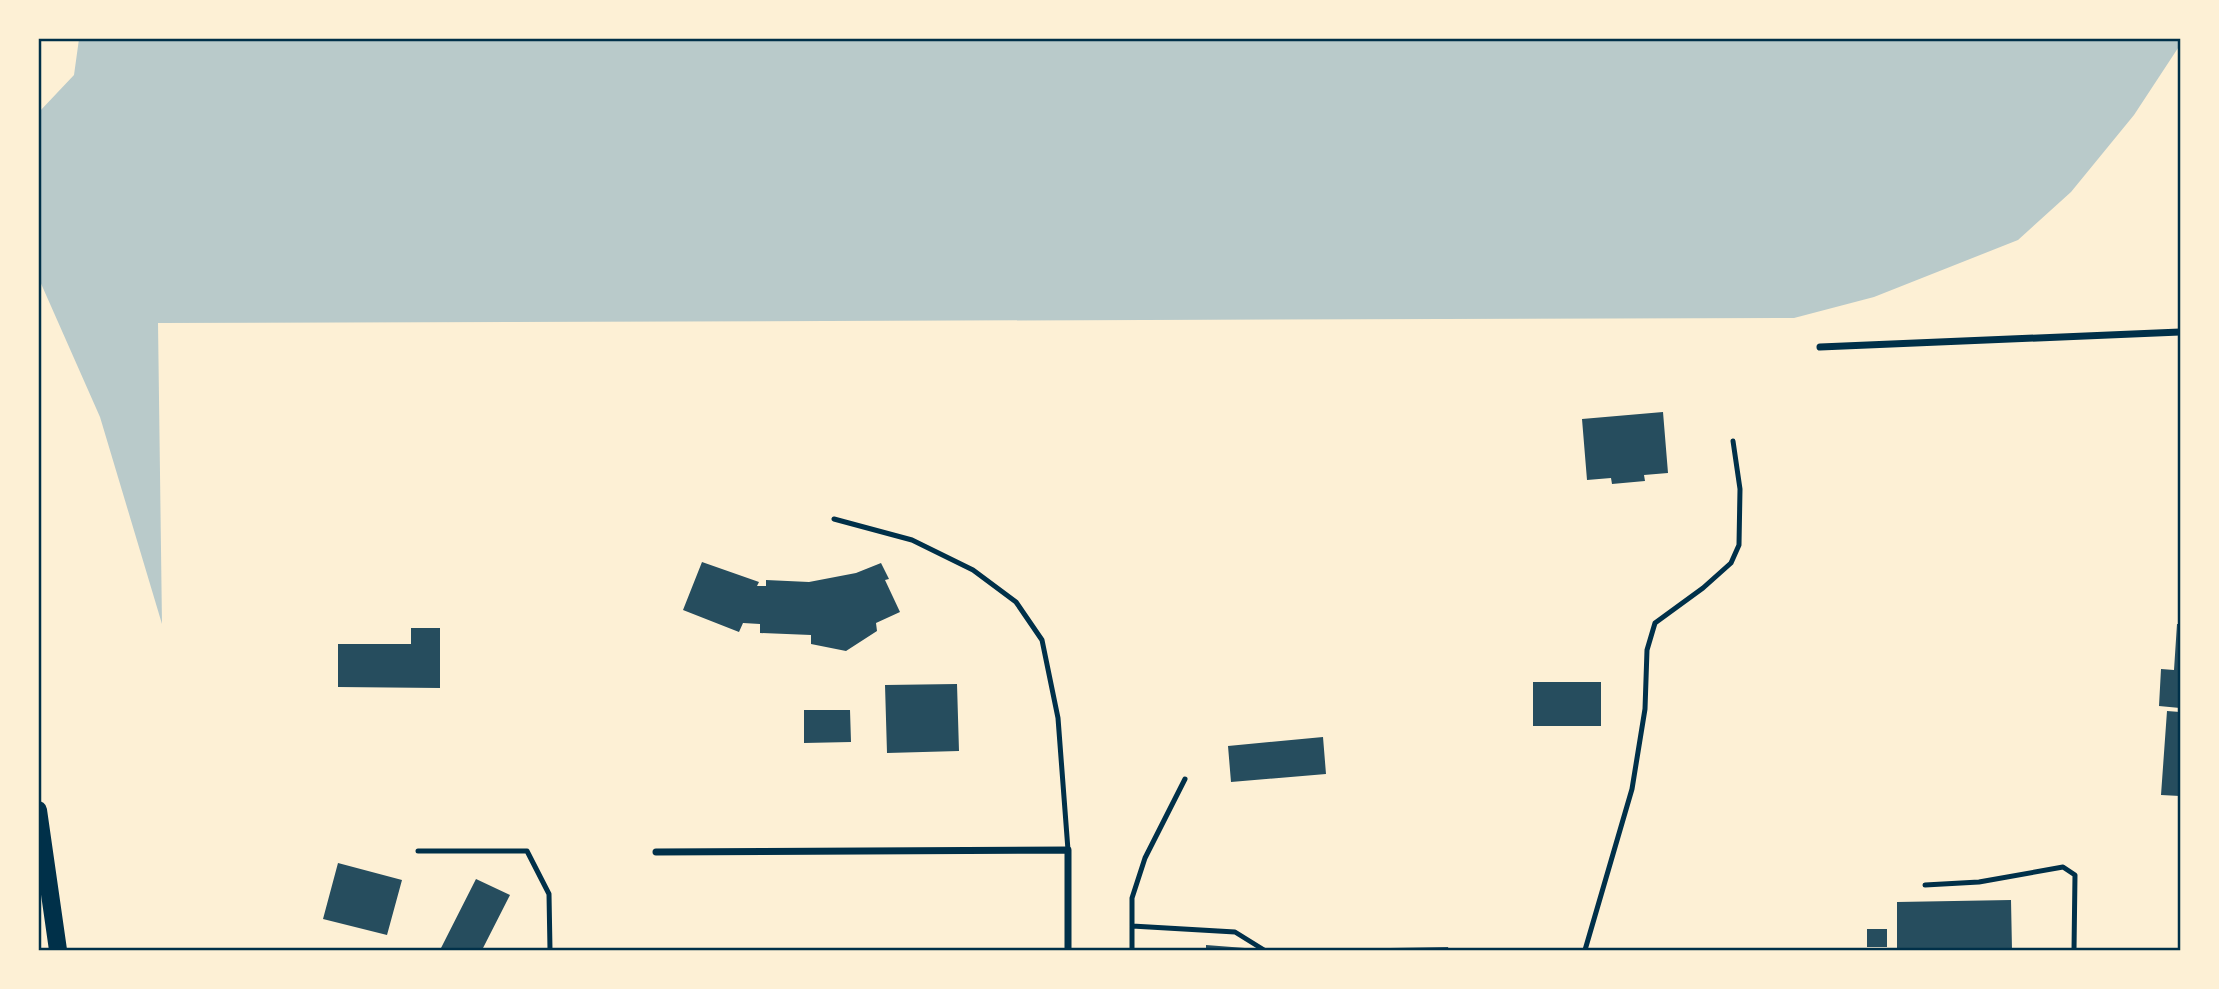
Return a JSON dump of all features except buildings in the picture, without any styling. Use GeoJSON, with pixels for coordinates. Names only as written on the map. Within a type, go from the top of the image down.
{"type":"FeatureCollection","features":[{"type":"Feature","properties":{"kind":"main road"},"geometry":{"type":"LineString","coordinates":[[38,810],[58,950]]}},
{"type":"Feature","properties":{"kind":"street"},"geometry":{"type":"LineString","coordinates":[[1820,348],[2180,332]]}},
{"type":"Feature","properties":{"kind":"street"},"geometry":{"type":"LineString","coordinates":[[656,852],[1068,849],[1068,950]]}},
{"type":"Feature","properties":{"kind":"lane"},"geometry":{"type":"LineString","coordinates":[[1585,950],[1632,789],[1645,709],[1647,650],[1655,623],[1703,588],[1731,563],[1739,545],[1740,489],[1733,441]]}},
{"type":"Feature","properties":{"kind":"lane"},"geometry":{"type":"LineString","coordinates":[[834,519],[912,540],[973,570],[1016,602],[1042,640],[1058,718],[1068,849]]}},
{"type":"Feature","properties":{"kind":"lane"},"geometry":{"type":"LineString","coordinates":[[1132,950],[1132,898],[1145,858],[1185,779]]}},
{"type":"Feature","properties":{"kind":"lane"},"geometry":{"type":"LineString","coordinates":[[418,851],[527,851],[549,894],[550,950]]}},
{"type":"Feature","properties":{"kind":"lane"},"geometry":{"type":"LineString","coordinates":[[1925,885],[1979,883],[2063,867],[2075,875],[2074,950]]}},
{"type":"Feature","properties":{"kind":"lane"},"geometry":{"type":"LineString","coordinates":[[1132,926],[1235,932],[1264,950]]}},
{"type":"Feature","properties":{"kind":"shaded area"},"geometry":{"type":"Polygon","coordinates":[[[2180,38],[2180,45],[2134,115],[2071,192],[2018,240],[1874,297],[1794,318],[158,323],[162,624],[100,417],[39,279],[39,112],[74,75],[79,39],[2180,38]]]}}]}
